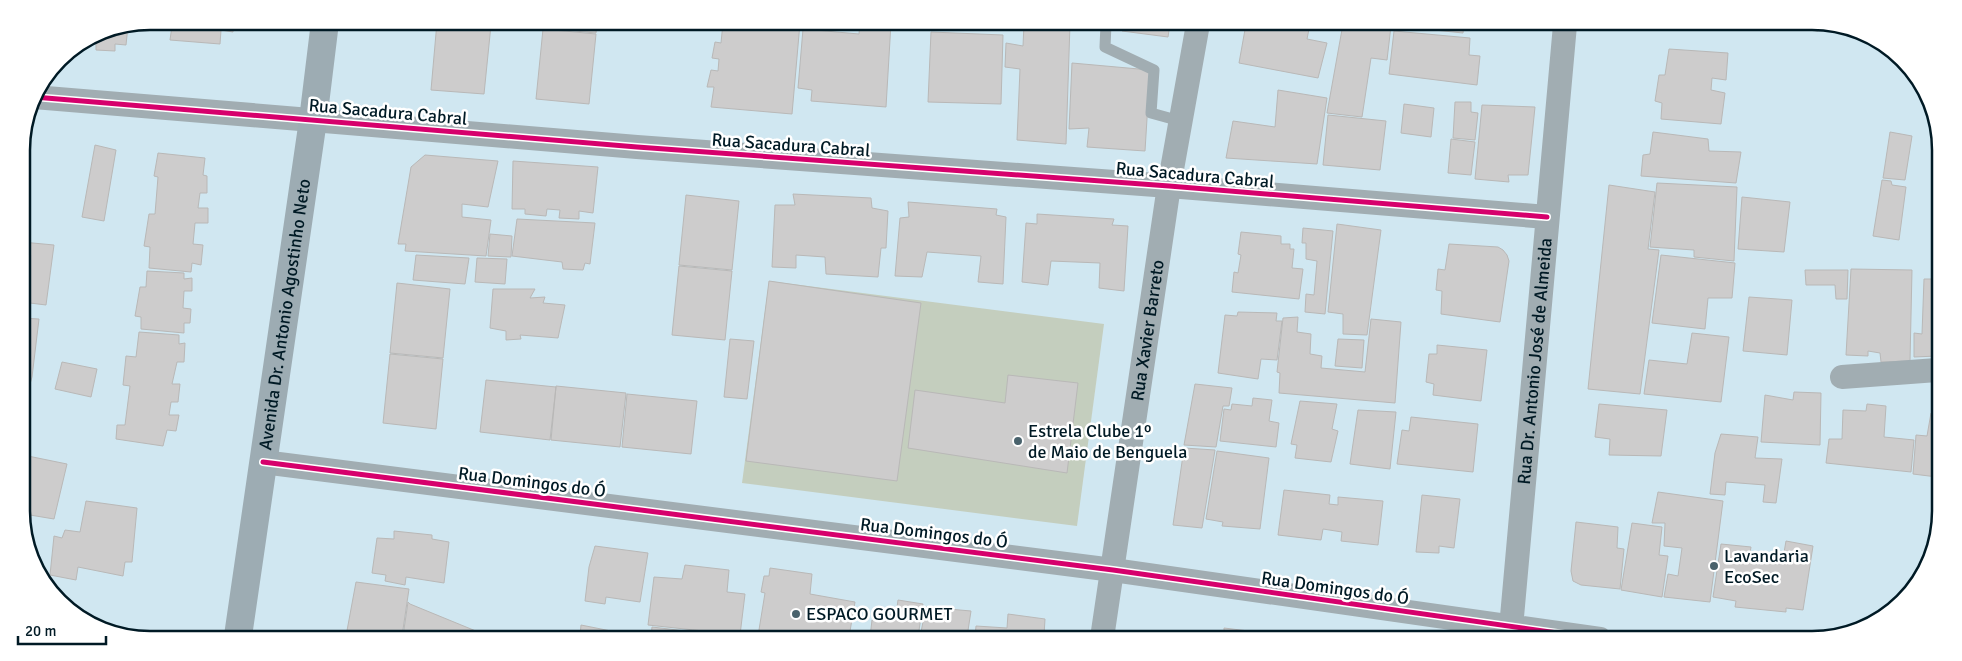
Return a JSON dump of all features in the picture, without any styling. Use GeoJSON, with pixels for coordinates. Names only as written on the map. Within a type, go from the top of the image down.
{"type":"FeatureCollection","features":[{"type":"Feature","properties":{"kind":"street","name":"Avenida Dr. Antonio Agostinho Neto"},"geometry":{"type":"LineString","coordinates":[[239,631],[313,120],[323,30]]}},
{"type":"Feature","properties":{"kind":"street","name":"Rua Xavier Barreto"},"geometry":{"type":"LineString","coordinates":[[1103,631],[1169,186],[1197,30]]}},
{"type":"Feature","properties":{"kind":"street","name":"Rua Dr. Antonio José de Almeida"},"geometry":{"type":"LineString","coordinates":[[1510,631],[1565,30]]}},
{"type":"Feature","properties":{"kind":"street","name":"Rua Sacadura Cabral"},"geometry":{"type":"LineString","coordinates":[[42,98],[627,146],[1169,186],[1547,217]]}},
{"type":"Feature","properties":{"kind":"street"},"geometry":{"type":"LineString","coordinates":[[1842,377],[1932,370]]}},
{"type":"Feature","properties":{"kind":"street","name":"Rua Domingos do Ó"},"geometry":{"type":"LineString","coordinates":[[263,462],[1113,570],[1497,631]]}},
{"type":"Feature","properties":{"kind":"lane"},"geometry":{"type":"LineString","coordinates":[[1106,30],[1105,47],[1154,70],[1151,113],[1180,121]]}},
{"type":"Feature","properties":{"kind":"green space"},"geometry":{"type":"Polygon","coordinates":[[[769,281],[1104,324],[1077,526],[742,483],[769,281]]]}},
{"type":"Feature","properties":{"kind":"building"},"geometry":{"type":"Polygon","coordinates":[[[171,30],[221,30],[220,44],[170,40],[171,30]]]}},
{"type":"Feature","properties":{"kind":"building"},"geometry":{"type":"Polygon","coordinates":[[[436,30],[490,30],[484,94],[431,90],[436,30]]]}},
{"type":"Feature","properties":{"kind":"building"},"geometry":{"type":"Polygon","coordinates":[[[543,30],[596,34],[589,104],[536,99],[543,30]]]}},
{"type":"Feature","properties":{"kind":"building"},"geometry":{"type":"Polygon","coordinates":[[[564,30],[596,30],[596,33],[564,30]]]}},
{"type":"Feature","properties":{"kind":"building"},"geometry":{"type":"Polygon","coordinates":[[[722,30],[799,30],[792,114],[711,107],[714,87],[707,87],[711,70],[718,71],[719,59],[712,58],[715,42],[721,43],[722,30]]]}},
{"type":"Feature","properties":{"kind":"building"},"geometry":{"type":"Polygon","coordinates":[[[803,30],[859,34],[859,30],[891,30],[886,107],[811,101],[812,90],[798,88],[803,30]]]}},
{"type":"Feature","properties":{"kind":"building"},"geometry":{"type":"Polygon","coordinates":[[[1024,30],[1070,30],[1066,144],[1017,140],[1020,69],[1005,67],[1006,43],[1023,46],[1024,30]]]}},
{"type":"Feature","properties":{"kind":"building"},"geometry":{"type":"Polygon","coordinates":[[[1122,30],[1169,30],[1168,37],[1122,30]]]}},
{"type":"Feature","properties":{"kind":"building"},"geometry":{"type":"Polygon","coordinates":[[[1245,30],[1309,30],[1307,39],[1327,43],[1318,78],[1239,63],[1245,30]]]}},
{"type":"Feature","properties":{"kind":"building"},"geometry":{"type":"Polygon","coordinates":[[[1342,30],[1391,30],[1387,60],[1371,58],[1362,117],[1327,113],[1342,30]]]}},
{"type":"Feature","properties":{"kind":"building"},"geometry":{"type":"Polygon","coordinates":[[[1434,30],[1463,30],[1463,33],[1434,30]]]}},
{"type":"Feature","properties":{"kind":"building"},"geometry":{"type":"Polygon","coordinates":[[[1394,31],[1470,38],[1469,55],[1480,56],[1477,85],[1389,74],[1394,31]]]}},
{"type":"Feature","properties":{"kind":"building"},"geometry":{"type":"Polygon","coordinates":[[[127,32],[126,45],[115,44],[115,51],[96,50],[96,43],[112,36],[127,32]]]}},
{"type":"Feature","properties":{"kind":"building"},"geometry":{"type":"Polygon","coordinates":[[[931,32],[1003,35],[1001,104],[928,102],[931,32]]]}},
{"type":"Feature","properties":{"kind":"building"},"geometry":{"type":"Polygon","coordinates":[[[1669,49],[1728,53],[1726,80],[1712,78],[1711,90],[1725,93],[1721,124],[1661,119],[1662,103],[1655,101],[1659,75],[1665,75],[1669,49]]]}},
{"type":"Feature","properties":{"kind":"building"},"geometry":{"type":"Polygon","coordinates":[[[1072,63],[1150,70],[1145,151],[1087,147],[1089,128],[1069,129],[1072,63]]]}},
{"type":"Feature","properties":{"kind":"building"},"geometry":{"type":"Polygon","coordinates":[[[1278,90],[1327,98],[1317,164],[1226,158],[1233,121],[1275,127],[1278,90]]]}},
{"type":"Feature","properties":{"kind":"building"},"geometry":{"type":"Polygon","coordinates":[[[1455,102],[1471,102],[1471,112],[1478,113],[1475,140],[1453,138],[1455,102]]]}},
{"type":"Feature","properties":{"kind":"building"},"geometry":{"type":"Polygon","coordinates":[[[1404,104],[1434,108],[1431,137],[1401,133],[1404,104]]]}},
{"type":"Feature","properties":{"kind":"building"},"geometry":{"type":"Polygon","coordinates":[[[1482,105],[1535,107],[1528,175],[1508,175],[1509,182],[1475,179],[1482,105]]]}},
{"type":"Feature","properties":{"kind":"building"},"geometry":{"type":"Polygon","coordinates":[[[1328,115],[1386,121],[1380,170],[1323,165],[1328,115]]]}},
{"type":"Feature","properties":{"kind":"building"},"geometry":{"type":"Polygon","coordinates":[[[1653,132],[1708,139],[1709,151],[1741,152],[1736,183],[1641,176],[1643,155],[1650,154],[1653,132]]]}},
{"type":"Feature","properties":{"kind":"building"},"geometry":{"type":"Polygon","coordinates":[[[1890,132],[1912,136],[1905,180],[1883,178],[1890,132]]]}},
{"type":"Feature","properties":{"kind":"building"},"geometry":{"type":"Polygon","coordinates":[[[1451,139],[1475,142],[1471,175],[1448,173],[1451,139]]]}},
{"type":"Feature","properties":{"kind":"building"},"geometry":{"type":"Polygon","coordinates":[[[95,145],[116,150],[104,221],[82,217],[95,145]]]}},
{"type":"Feature","properties":{"kind":"building"},"geometry":{"type":"Polygon","coordinates":[[[158,153],[205,158],[203,175],[207,176],[207,193],[200,193],[198,208],[208,208],[208,223],[195,223],[193,244],[203,245],[201,265],[192,263],[191,272],[149,268],[150,247],[144,246],[149,214],[155,214],[158,177],[154,176],[158,153]]]}},
{"type":"Feature","properties":{"kind":"building"},"geometry":{"type":"Polygon","coordinates":[[[425,155],[498,161],[488,207],[462,204],[462,217],[491,220],[486,256],[405,251],[406,244],[398,244],[411,167],[425,155]]]}},
{"type":"Feature","properties":{"kind":"building"},"geometry":{"type":"Polygon","coordinates":[[[513,161],[598,167],[593,213],[579,211],[579,219],[559,218],[560,210],[547,209],[546,216],[525,214],[525,209],[512,209],[513,161]]]}},
{"type":"Feature","properties":{"kind":"building"},"geometry":{"type":"Polygon","coordinates":[[[1882,180],[1891,181],[1892,185],[1906,187],[1899,240],[1873,236],[1882,180]]]}},
{"type":"Feature","properties":{"kind":"building"},"geometry":{"type":"Polygon","coordinates":[[[1657,183],[1737,187],[1734,261],[1694,257],[1694,250],[1650,247],[1657,183]]]}},
{"type":"Feature","properties":{"kind":"building"},"geometry":{"type":"Polygon","coordinates":[[[1609,185],[1655,192],[1648,249],[1659,250],[1640,394],[1588,389],[1609,185]]]}},
{"type":"Feature","properties":{"kind":"building"},"geometry":{"type":"Polygon","coordinates":[[[793,194],[871,198],[872,208],[888,211],[886,248],[881,248],[878,277],[826,274],[825,257],[796,255],[796,268],[772,267],[775,205],[795,205],[793,194]]]}},
{"type":"Feature","properties":{"kind":"building"},"geometry":{"type":"Polygon","coordinates":[[[686,195],[739,201],[732,270],[679,265],[686,195]]]}},
{"type":"Feature","properties":{"kind":"building"},"geometry":{"type":"Polygon","coordinates":[[[1742,197],[1790,202],[1784,252],[1738,249],[1742,197]]]}},
{"type":"Feature","properties":{"kind":"building"},"geometry":{"type":"Polygon","coordinates":[[[908,202],[997,209],[996,215],[1006,217],[1003,284],[978,282],[981,256],[927,252],[922,277],[895,276],[900,218],[909,217],[908,202]]]}},
{"type":"Feature","properties":{"kind":"building"},"geometry":{"type":"Polygon","coordinates":[[[1037,214],[1114,219],[1112,225],[1128,226],[1124,291],[1099,288],[1100,263],[1051,261],[1048,285],[1022,282],[1026,223],[1037,224],[1037,214]]]}},
{"type":"Feature","properties":{"kind":"building"},"geometry":{"type":"Polygon","coordinates":[[[517,219],[595,223],[590,264],[585,263],[583,270],[563,269],[562,262],[512,256],[517,219]]]}},
{"type":"Feature","properties":{"kind":"building"},"geometry":{"type":"Polygon","coordinates":[[[1337,224],[1381,230],[1367,335],[1343,334],[1343,314],[1328,312],[1337,224]]]}},
{"type":"Feature","properties":{"kind":"building"},"geometry":{"type":"Polygon","coordinates":[[[1303,228],[1333,231],[1325,314],[1305,312],[1306,294],[1314,295],[1317,261],[1306,259],[1306,243],[1302,243],[1303,228]]]}},
{"type":"Feature","properties":{"kind":"building"},"geometry":{"type":"Polygon","coordinates":[[[1241,232],[1281,236],[1281,244],[1290,244],[1290,249],[1294,249],[1292,268],[1303,269],[1299,299],[1232,292],[1234,272],[1238,273],[1241,255],[1238,254],[1241,232]]]}},
{"type":"Feature","properties":{"kind":"building"},"geometry":{"type":"Polygon","coordinates":[[[490,234],[512,236],[511,257],[488,256],[490,234]]]}},
{"type":"Feature","properties":{"kind":"building"},"geometry":{"type":"Polygon","coordinates":[[[30,243],[54,245],[46,305],[30,303],[30,243]]]}},
{"type":"Feature","properties":{"kind":"building"},"geometry":{"type":"Polygon","coordinates":[[[1449,244],[1498,247],[1507,255],[1509,261],[1500,322],[1441,314],[1442,291],[1436,290],[1438,269],[1445,270],[1449,244]]]}},
{"type":"Feature","properties":{"kind":"building"},"geometry":{"type":"Polygon","coordinates":[[[416,255],[469,258],[465,284],[413,280],[416,255]]]}},
{"type":"Feature","properties":{"kind":"building"},"geometry":{"type":"Polygon","coordinates":[[[1661,255],[1735,263],[1732,298],[1708,298],[1705,329],[1652,323],[1661,255]]]}},
{"type":"Feature","properties":{"kind":"building"},"geometry":{"type":"Polygon","coordinates":[[[477,258],[507,259],[505,284],[475,282],[477,258]]]}},
{"type":"Feature","properties":{"kind":"building"},"geometry":{"type":"Polygon","coordinates":[[[679,266],[732,271],[725,340],[672,335],[679,266]]]}},
{"type":"Feature","properties":{"kind":"building"},"geometry":{"type":"Polygon","coordinates":[[[1851,269],[1912,270],[1910,361],[1881,362],[1880,353],[1868,351],[1868,356],[1846,355],[1851,269]]]}},
{"type":"Feature","properties":{"kind":"building"},"geometry":{"type":"Polygon","coordinates":[[[1805,270],[1848,270],[1847,299],[1836,299],[1835,285],[1806,285],[1805,270]]]}},
{"type":"Feature","properties":{"kind":"building"},"geometry":{"type":"Polygon","coordinates":[[[147,271],[184,273],[184,279],[192,278],[192,291],[184,291],[183,308],[191,309],[190,323],[184,323],[184,333],[141,329],[141,317],[135,316],[140,287],[146,287],[147,271]]]}},
{"type":"Feature","properties":{"kind":"building"},"geometry":{"type":"Polygon","coordinates":[[[1924,279],[1932,279],[1932,356],[1914,357],[1914,333],[1922,334],[1924,279]]]}},
{"type":"Feature","properties":{"kind":"building"},"geometry":{"type":"Polygon","coordinates":[[[769,281],[921,303],[897,481],[746,461],[769,281]]]}},
{"type":"Feature","properties":{"kind":"building"},"geometry":{"type":"Polygon","coordinates":[[[397,283],[450,289],[443,358],[390,353],[397,283]]]}},
{"type":"Feature","properties":{"kind":"building"},"geometry":{"type":"Polygon","coordinates":[[[493,289],[535,289],[530,298],[545,297],[543,303],[565,305],[558,338],[520,335],[521,339],[506,340],[506,331],[490,328],[493,289]]]}},
{"type":"Feature","properties":{"kind":"building"},"geometry":{"type":"Polygon","coordinates":[[[1749,297],[1792,300],[1787,355],[1743,351],[1749,297]]]}},
{"type":"Feature","properties":{"kind":"building"},"geometry":{"type":"Polygon","coordinates":[[[1238,312],[1277,313],[1276,321],[1282,321],[1277,360],[1261,359],[1258,379],[1218,373],[1225,315],[1237,316],[1238,312]]]}},
{"type":"Feature","properties":{"kind":"building"},"geometry":{"type":"Polygon","coordinates":[[[1298,317],[1297,332],[1311,334],[1310,354],[1322,356],[1321,368],[1365,372],[1371,319],[1401,322],[1395,403],[1279,393],[1280,373],[1277,372],[1283,318],[1298,317]]]}},
{"type":"Feature","properties":{"kind":"building"},"geometry":{"type":"Polygon","coordinates":[[[30,318],[39,319],[30,384],[30,318]]]}},
{"type":"Feature","properties":{"kind":"building"},"geometry":{"type":"Polygon","coordinates":[[[139,332],[179,335],[179,344],[185,343],[184,362],[177,362],[172,384],[180,384],[178,402],[171,402],[169,415],[179,415],[176,431],[167,430],[163,446],[116,439],[117,425],[125,425],[130,386],[123,385],[126,356],[136,357],[139,332]]]}},
{"type":"Feature","properties":{"kind":"building"},"geometry":{"type":"Polygon","coordinates":[[[1692,333],[1729,337],[1721,402],[1644,394],[1649,360],[1687,364],[1692,333]]]}},
{"type":"Feature","properties":{"kind":"building"},"geometry":{"type":"Polygon","coordinates":[[[730,339],[754,341],[747,399],[724,397],[730,339]]]}},
{"type":"Feature","properties":{"kind":"building"},"geometry":{"type":"Polygon","coordinates":[[[1338,339],[1364,340],[1362,368],[1335,366],[1338,339]]]}},
{"type":"Feature","properties":{"kind":"building"},"geometry":{"type":"Polygon","coordinates":[[[1437,345],[1487,350],[1481,401],[1433,395],[1434,384],[1426,382],[1429,354],[1437,354],[1437,345]]]}},
{"type":"Feature","properties":{"kind":"building"},"geometry":{"type":"Polygon","coordinates":[[[390,354],[443,359],[436,429],[383,423],[390,354]]]}},
{"type":"Feature","properties":{"kind":"building"},"geometry":{"type":"Polygon","coordinates":[[[62,362],[97,369],[91,397],[55,389],[62,362]]]}},
{"type":"Feature","properties":{"kind":"building"},"geometry":{"type":"Polygon","coordinates":[[[1008,375],[1078,383],[1067,473],[908,448],[915,390],[1005,403],[1008,375]]]}},
{"type":"Feature","properties":{"kind":"building"},"geometry":{"type":"Polygon","coordinates":[[[486,380],[556,387],[550,440],[480,432],[486,380]]]}},
{"type":"Feature","properties":{"kind":"building"},"geometry":{"type":"Polygon","coordinates":[[[1195,384],[1232,388],[1229,406],[1223,406],[1216,447],[1184,445],[1195,384]]]}},
{"type":"Feature","properties":{"kind":"building"},"geometry":{"type":"Polygon","coordinates":[[[556,386],[626,393],[620,447],[551,440],[556,386]]]}},
{"type":"Feature","properties":{"kind":"building"},"geometry":{"type":"Polygon","coordinates":[[[1794,392],[1821,393],[1820,445],[1761,442],[1765,395],[1793,400],[1794,392]]]}},
{"type":"Feature","properties":{"kind":"building"},"geometry":{"type":"Polygon","coordinates":[[[627,394],[697,401],[691,454],[622,447],[627,394]]]}},
{"type":"Feature","properties":{"kind":"building"},"geometry":{"type":"Polygon","coordinates":[[[1253,398],[1272,400],[1269,421],[1279,423],[1276,447],[1220,441],[1224,409],[1231,410],[1232,404],[1252,406],[1253,398]]]}},
{"type":"Feature","properties":{"kind":"building"},"geometry":{"type":"Polygon","coordinates":[[[1300,401],[1337,404],[1332,429],[1338,431],[1331,462],[1295,458],[1297,445],[1291,444],[1300,401]]]}},
{"type":"Feature","properties":{"kind":"building"},"geometry":{"type":"Polygon","coordinates":[[[1599,404],[1667,410],[1661,456],[1609,455],[1610,439],[1595,437],[1599,404]]]}},
{"type":"Feature","properties":{"kind":"building"},"geometry":{"type":"Polygon","coordinates":[[[1867,404],[1886,406],[1884,437],[1914,440],[1911,472],[1826,463],[1829,439],[1842,439],[1843,410],[1866,411],[1867,404]]]}},
{"type":"Feature","properties":{"kind":"building"},"geometry":{"type":"Polygon","coordinates":[[[1358,410],[1396,412],[1390,469],[1350,464],[1358,410]]]}},
{"type":"Feature","properties":{"kind":"building"},"geometry":{"type":"Polygon","coordinates":[[[1932,413],[1932,476],[1913,474],[1916,435],[1927,436],[1932,413]]]}},
{"type":"Feature","properties":{"kind":"building"},"geometry":{"type":"Polygon","coordinates":[[[1411,417],[1478,424],[1473,472],[1397,464],[1402,430],[1409,431],[1411,417]]]}},
{"type":"Feature","properties":{"kind":"building"},"geometry":{"type":"Polygon","coordinates":[[[1721,434],[1758,437],[1755,458],[1782,459],[1776,503],[1763,502],[1765,485],[1726,482],[1725,495],[1710,494],[1715,453],[1721,434]]]}},
{"type":"Feature","properties":{"kind":"building"},"geometry":{"type":"Polygon","coordinates":[[[1184,448],[1215,450],[1202,528],[1173,525],[1184,448]]]}},
{"type":"Feature","properties":{"kind":"building"},"geometry":{"type":"Polygon","coordinates":[[[1217,451],[1269,458],[1260,529],[1222,526],[1223,522],[1206,519],[1217,451]]]}},
{"type":"Feature","properties":{"kind":"building"},"geometry":{"type":"Polygon","coordinates":[[[30,456],[67,464],[54,519],[30,515],[30,456]]]}},
{"type":"Feature","properties":{"kind":"building"},"geometry":{"type":"Polygon","coordinates":[[[1284,490],[1330,495],[1329,504],[1338,505],[1338,497],[1383,501],[1378,545],[1341,541],[1342,532],[1323,529],[1321,540],[1278,535],[1284,490]]]}},
{"type":"Feature","properties":{"kind":"building"},"geometry":{"type":"Polygon","coordinates":[[[1658,492],[1723,501],[1710,602],[1664,597],[1668,574],[1678,576],[1682,548],[1664,546],[1665,523],[1652,523],[1658,492]]]}},
{"type":"Feature","properties":{"kind":"building"},"geometry":{"type":"Polygon","coordinates":[[[1422,495],[1460,499],[1454,548],[1439,546],[1439,553],[1416,552],[1422,495]]]}},
{"type":"Feature","properties":{"kind":"building"},"geometry":{"type":"Polygon","coordinates":[[[86,501],[137,508],[132,562],[125,562],[123,576],[78,567],[76,580],[50,575],[54,536],[62,538],[65,530],[80,532],[86,501]]]}},
{"type":"Feature","properties":{"kind":"building"},"geometry":{"type":"Polygon","coordinates":[[[1576,522],[1618,527],[1617,548],[1624,549],[1620,589],[1581,585],[1573,581],[1571,571],[1576,522]]]}},
{"type":"Feature","properties":{"kind":"building"},"geometry":{"type":"Polygon","coordinates":[[[1632,523],[1662,527],[1659,555],[1668,556],[1662,597],[1621,590],[1632,523]]]}},
{"type":"Feature","properties":{"kind":"building"},"geometry":{"type":"Polygon","coordinates":[[[394,531],[432,535],[432,539],[449,542],[444,583],[406,577],[405,585],[385,581],[386,575],[372,573],[377,538],[394,539],[394,531]]]}},
{"type":"Feature","properties":{"kind":"building"},"geometry":{"type":"Polygon","coordinates":[[[1786,541],[1813,546],[1803,610],[1786,608],[1786,612],[1735,607],[1736,601],[1713,597],[1721,544],[1751,547],[1749,559],[1782,564],[1786,541]]]}},
{"type":"Feature","properties":{"kind":"building"},"geometry":{"type":"Polygon","coordinates":[[[595,546],[648,553],[640,602],[606,597],[605,604],[585,601],[589,567],[595,546]]]}},
{"type":"Feature","properties":{"kind":"building"},"geometry":{"type":"Polygon","coordinates":[[[685,565],[729,570],[727,592],[745,594],[740,631],[703,631],[648,625],[654,577],[682,579],[685,565]]]}},
{"type":"Feature","properties":{"kind":"building"},"geometry":{"type":"Polygon","coordinates":[[[770,568],[812,574],[810,594],[855,602],[850,631],[759,631],[765,593],[761,592],[764,576],[769,576],[770,568]]]}},
{"type":"Feature","properties":{"kind":"building"},"geometry":{"type":"Polygon","coordinates":[[[356,582],[409,589],[403,631],[347,631],[356,582]]]}},
{"type":"Feature","properties":{"kind":"building"},"geometry":{"type":"Polygon","coordinates":[[[898,600],[923,604],[919,631],[871,631],[872,620],[885,622],[885,614],[896,615],[898,600]]]}},
{"type":"Feature","properties":{"kind":"building"},"geometry":{"type":"Polygon","coordinates":[[[408,602],[476,631],[404,631],[408,602]]]}},
{"type":"Feature","properties":{"kind":"building"},"geometry":{"type":"Polygon","coordinates":[[[926,607],[971,611],[968,631],[921,631],[926,607]]]}},
{"type":"Feature","properties":{"kind":"building"},"geometry":{"type":"Polygon","coordinates":[[[1008,614],[1045,619],[1044,631],[976,631],[976,626],[1007,628],[1008,614]]]}},
{"type":"Feature","properties":{"kind":"building"},"geometry":{"type":"Polygon","coordinates":[[[581,625],[611,631],[580,631],[581,625]]]}},
{"type":"Feature","properties":{"kind":"building"},"geometry":{"type":"Polygon","coordinates":[[[652,627],[686,631],[652,631],[652,627]]]}},
{"type":"Feature","properties":{"kind":"building"},"geometry":{"type":"Polygon","coordinates":[[[1224,628],[1248,631],[1224,631],[1224,628]]]}},
{"type":"Feature","properties":{"kind":"cycle path"},"geometry":{"type":"LineString","coordinates":[[42,98],[637,147],[1169,186],[1547,217]]}},
{"type":"Feature","properties":{"kind":"cycle path"},"geometry":{"type":"LineString","coordinates":[[263,462],[1113,570],[1544,631]]}},
{"type":"Feature","properties":{"kind":"place","name":"Estrela Clube 1º de Maio de Benguela"},"geometry":{"type":"Point","coordinates":[1018,441]}},
{"type":"Feature","properties":{"kind":"place","name":"Lavandaria EcoSec"},"geometry":{"type":"Point","coordinates":[1714,566]}},
{"type":"Feature","properties":{"kind":"place","name":"ESPACO GOURMET"},"geometry":{"type":"Point","coordinates":[796,614]}}]}
